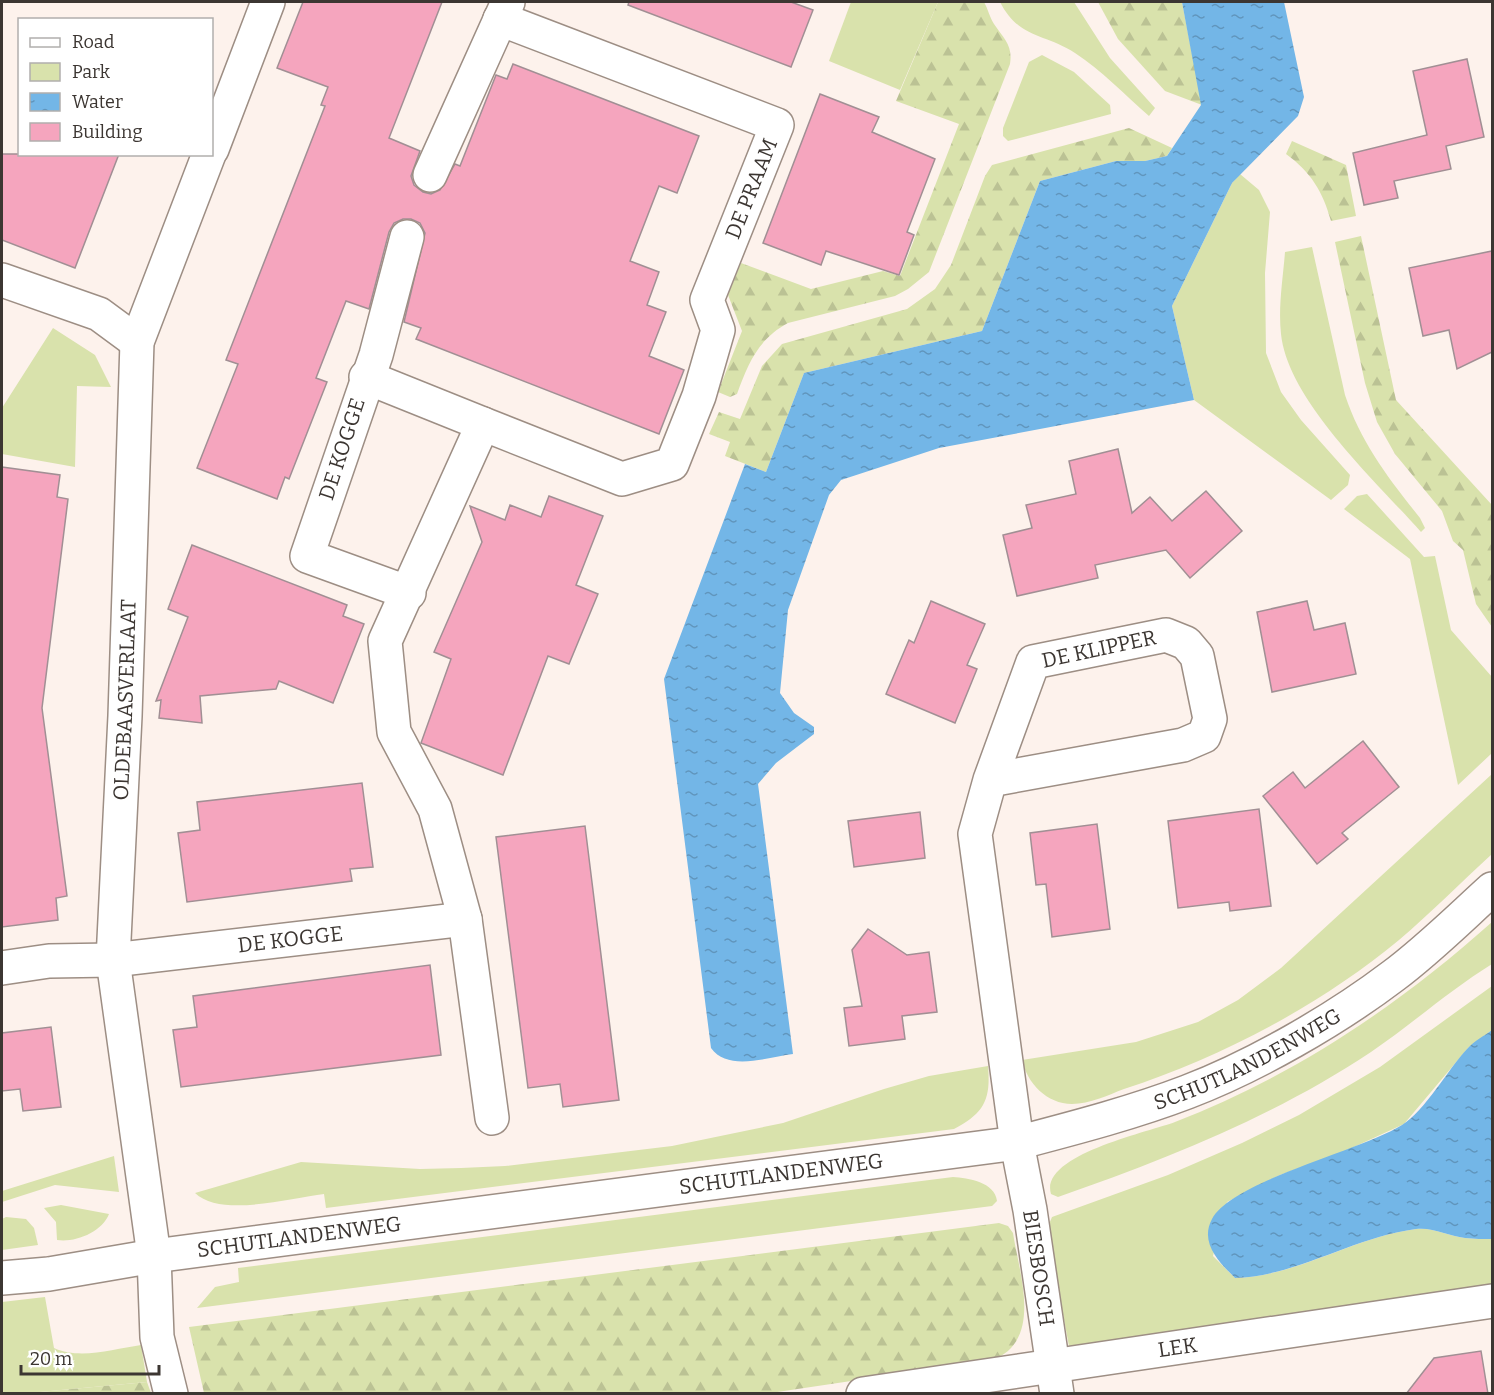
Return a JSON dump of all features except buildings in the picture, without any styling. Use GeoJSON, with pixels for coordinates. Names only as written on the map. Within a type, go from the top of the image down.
{"type":"FeatureCollection","features":[{"type":"Feature","properties":{"kind":"street"},"geometry":{"type":"LineString","coordinates":[[213,146],[268,2]]}},
{"type":"Feature","properties":{"kind":"street","name":"DE PRAAM"},"geometry":{"type":"LineString","coordinates":[[430,175],[504,10],[777,125],[707,300],[718,330],[699,396]]}},
{"type":"Feature","properties":{"kind":"street","name":"OLDEBAASVERLAAT"},"geometry":{"type":"LineString","coordinates":[[171,1394],[157,1337],[154,1256],[113,960],[125,716],[137,342],[208,156]]}},
{"type":"Feature","properties":{"kind":"street","name":"DE KOGGE"},"geometry":{"type":"LineString","coordinates":[[407,237],[376,355],[366,377],[307,556],[409,593]]}},
{"type":"Feature","properties":{"kind":"street"},"geometry":{"type":"LineString","coordinates":[[2,280],[99,314],[137,342]]}},
{"type":"Feature","properties":{"kind":"street","name":"DE KOGGE"},"geometry":{"type":"LineString","coordinates":[[366,377],[622,479],[672,464],[699,396]]}},
{"type":"Feature","properties":{"kind":"street"},"geometry":{"type":"LineString","coordinates":[[483,424],[409,593],[385,641],[394,732],[435,809],[465,919],[492,1119]]}},
{"type":"Feature","properties":{"kind":"street","name":"DE KLIPPER"},"geometry":{"type":"LineString","coordinates":[[990,780],[1183,745],[1204,736],[1210,718],[1197,656],[1186,643],[1166,635],[1033,663],[990,780],[975,834],[1017,1143]]}},
{"type":"Feature","properties":{"kind":"street","name":"SCHUTLANDENWEG"},"geometry":{"type":"LineString","coordinates":[[2,1278],[49,1274],[154,1256],[1017,1143],[1093,1123],[1189,1092],[1269,1053],[1347,1009],[1395,975],[1492,889]]}},
{"type":"Feature","properties":{"kind":"street","name":"DE KOGGE"},"geometry":{"type":"LineString","coordinates":[[2,968],[49,961],[113,960],[465,919]]}},
{"type":"Feature","properties":{"kind":"street","name":"BIESBOSCH"},"geometry":{"type":"LineString","coordinates":[[1017,1143],[1030,1210],[1055,1380]]}},
{"type":"Feature","properties":{"kind":"street","name":"LEK"},"geometry":{"type":"LineString","coordinates":[[863,1394],[1055,1380],[1492,1301]]}},
{"type":"Feature","properties":{"kind":"green space"},"geometry":{"type":"Polygon","coordinates":[[[851,2],[938,2],[900,90],[829,61],[851,2]]]}},
{"type":"Feature","properties":{"kind":"green space"},"geometry":{"type":"Polygon","coordinates":[[[938,2],[984,2],[993,22],[1007,42],[1011,57],[929,272],[895,296],[788,323],[769,337],[755,353],[737,394],[730,397],[718,392],[742,331],[728,295],[741,263],[811,289],[883,271],[900,276],[959,124],[896,101],[938,2]]]}},
{"type":"Feature","properties":{"kind":"green space"},"geometry":{"type":"Polygon","coordinates":[[[1000,2],[1074,2],[1110,58],[1155,108],[1149,116],[1104,75],[1075,53],[1015,23],[1000,2]]]}},
{"type":"Feature","properties":{"kind":"green space"},"geometry":{"type":"Polygon","coordinates":[[[1098,2],[1182,2],[1202,105],[1165,91],[1118,39],[1098,2]]]}},
{"type":"Feature","properties":{"kind":"green space"},"geometry":{"type":"Polygon","coordinates":[[[1042,55],[1074,72],[1110,105],[1111,114],[1008,141],[1003,136],[1003,128],[1029,62],[1042,55]]]}},
{"type":"Feature","properties":{"kind":"green space"},"geometry":{"type":"Polygon","coordinates":[[[1129,128],[1172,148],[1167,156],[1145,161],[1116,161],[1040,181],[982,331],[804,373],[766,472],[725,456],[730,442],[709,434],[719,412],[740,419],[762,366],[782,344],[907,309],[935,289],[951,265],[985,176],[992,165],[1129,128]]]}},
{"type":"Feature","properties":{"kind":"green space"},"geometry":{"type":"Polygon","coordinates":[[[1292,141],[1346,165],[1356,216],[1331,221],[1315,183],[1286,154],[1292,141]]]}},
{"type":"Feature","properties":{"kind":"green space"},"geometry":{"type":"Polygon","coordinates":[[[1240,174],[1259,190],[1270,212],[1265,273],[1266,353],[1281,392],[1301,420],[1350,475],[1348,485],[1331,500],[1194,400],[1172,306],[1232,183],[1240,174]]]}},
{"type":"Feature","properties":{"kind":"green space"},"geometry":{"type":"Polygon","coordinates":[[[1361,236],[1396,400],[1492,505],[1492,627],[1476,604],[1463,550],[1453,541],[1442,511],[1395,454],[1377,422],[1365,383],[1335,242],[1361,236]]]}},
{"type":"Feature","properties":{"kind":"green space"},"geometry":{"type":"Polygon","coordinates":[[[1312,247],[1345,395],[1359,429],[1377,460],[1420,518],[1425,528],[1421,532],[1337,439],[1317,413],[1287,360],[1280,324],[1285,252],[1312,247]]]}},
{"type":"Feature","properties":{"kind":"green space"},"geometry":{"type":"Polygon","coordinates":[[[53,328],[95,355],[111,387],[77,386],[75,467],[2,454],[2,408],[53,328]]]}},
{"type":"Feature","properties":{"kind":"green space"},"geometry":{"type":"Polygon","coordinates":[[[1367,494],[1424,557],[1435,556],[1451,630],[1492,677],[1492,753],[1458,785],[1410,559],[1344,509],[1357,496],[1367,494]]]}},
{"type":"Feature","properties":{"kind":"green space"},"geometry":{"type":"Polygon","coordinates":[[[1492,774],[1492,854],[1399,940],[1336,987],[1268,1027],[1197,1062],[1092,1101],[1072,1104],[1054,1100],[1039,1091],[1028,1077],[1022,1060],[1136,1042],[1198,1022],[1238,1000],[1281,968],[1492,774]]]}},
{"type":"Feature","properties":{"kind":"green space"},"geometry":{"type":"Polygon","coordinates":[[[1492,922],[1492,964],[1371,1052],[1334,1075],[1259,1116],[1180,1151],[1058,1197],[1051,1194],[1052,1180],[1062,1168],[1078,1157],[1099,1147],[1175,1122],[1219,1104],[1303,1061],[1382,1010],[1420,982],[1492,922]]]}},
{"type":"Feature","properties":{"kind":"green space"},"geometry":{"type":"Polygon","coordinates":[[[1492,986],[1492,1030],[1468,1048],[1404,1124],[1343,1152],[1280,1175],[1227,1202],[1213,1256],[1235,1278],[1259,1276],[1304,1264],[1393,1233],[1428,1229],[1465,1238],[1492,1239],[1492,1286],[1069,1346],[1047,1229],[1052,1217],[1168,1175],[1299,1115],[1380,1067],[1492,986]]]}},
{"type":"Feature","properties":{"kind":"green space"},"geometry":{"type":"Polygon","coordinates":[[[988,1066],[988,1088],[983,1104],[979,1111],[954,1129],[326,1208],[324,1194],[238,1205],[221,1204],[195,1193],[301,1162],[420,1169],[461,1168],[505,1166],[672,1146],[783,1123],[929,1076],[988,1066]]]}},
{"type":"Feature","properties":{"kind":"green space"},"geometry":{"type":"Polygon","coordinates":[[[114,1156],[119,1192],[55,1185],[2,1202],[2,1191],[114,1156]]]}},
{"type":"Feature","properties":{"kind":"green space"},"geometry":{"type":"Polygon","coordinates":[[[953,1177],[986,1185],[991,1189],[997,1201],[992,1206],[197,1308],[215,1287],[239,1282],[238,1268],[953,1177]]]}},
{"type":"Feature","properties":{"kind":"green space"},"geometry":{"type":"Polygon","coordinates":[[[61,1205],[109,1214],[100,1226],[87,1235],[72,1240],[57,1240],[56,1222],[44,1208],[61,1205]]]}},
{"type":"Feature","properties":{"kind":"green space"},"geometry":{"type":"Polygon","coordinates":[[[6,1217],[26,1219],[34,1228],[38,1245],[2,1250],[2,1219],[6,1217]]]}},
{"type":"Feature","properties":{"kind":"green space"},"geometry":{"type":"Polygon","coordinates":[[[999,1223],[1008,1226],[1013,1233],[1023,1286],[1023,1322],[1018,1338],[1008,1351],[992,1360],[764,1394],[204,1393],[189,1327],[999,1223]]]}},
{"type":"Feature","properties":{"kind":"green space"},"geometry":{"type":"Polygon","coordinates":[[[45,1297],[54,1348],[86,1353],[141,1345],[147,1382],[29,1393],[2,1393],[2,1302],[45,1297]]]}},
{"type":"Feature","properties":{"kind":"green space"},"geometry":{"type":"Polygon","coordinates":[[[147,1382],[151,1393],[29,1393],[147,1382]]]}},
{"type":"Feature","properties":{"kind":"water"},"geometry":{"type":"Polygon","coordinates":[[[1182,2],[1284,2],[1304,97],[1298,116],[1232,183],[1172,306],[1194,400],[939,448],[841,480],[829,495],[788,610],[780,693],[794,713],[814,727],[814,734],[776,763],[758,784],[793,1054],[749,1061],[727,1059],[718,1055],[711,1048],[664,679],[745,464],[766,472],[804,373],[982,331],[1040,181],[1116,161],[1145,161],[1167,156],[1201,105],[1182,2]]]}},
{"type":"Feature","properties":{"kind":"water"},"geometry":{"type":"Polygon","coordinates":[[[1492,1030],[1492,1239],[1465,1238],[1428,1229],[1416,1229],[1393,1233],[1303,1264],[1258,1276],[1235,1278],[1223,1266],[1213,1252],[1208,1236],[1212,1219],[1224,1205],[1270,1179],[1383,1135],[1402,1125],[1411,1119],[1428,1100],[1467,1049],[1492,1030]]]}}]}
